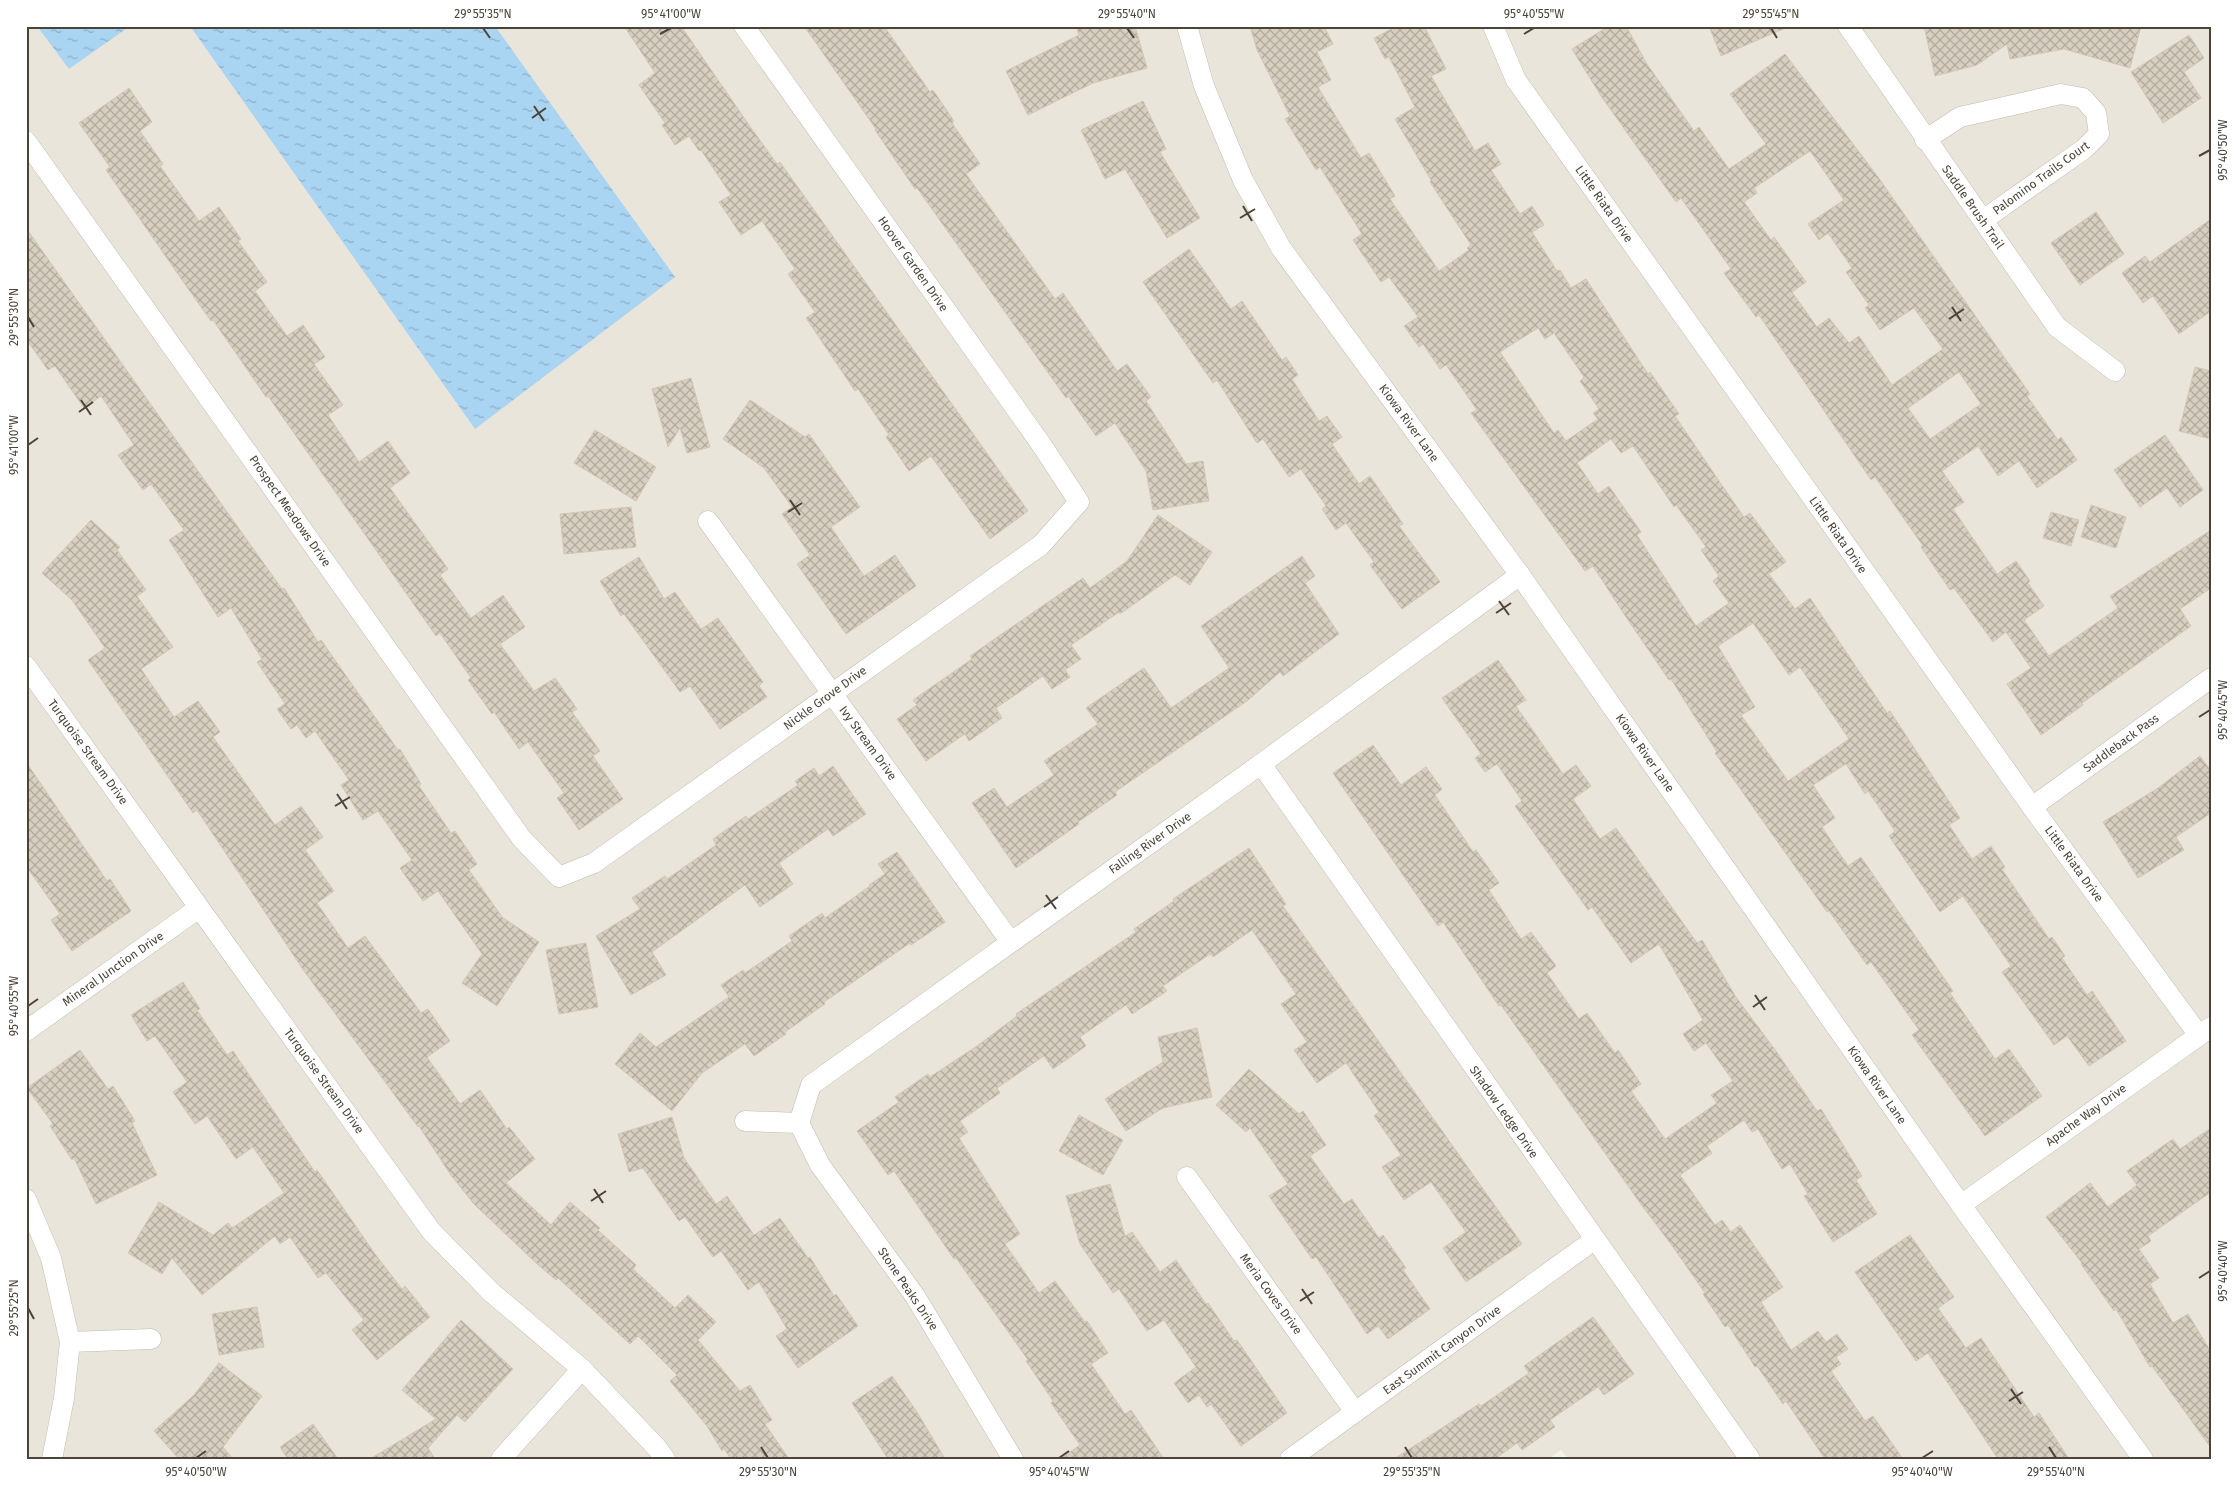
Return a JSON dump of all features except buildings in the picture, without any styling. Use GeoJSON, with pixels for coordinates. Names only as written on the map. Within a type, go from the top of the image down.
{"type":"FeatureCollection","features":[{"type":"Feature","properties":{"kind":"street","name":"Hoover Garden Drive"},"geometry":{"type":"LineString","coordinates":[[744,26],[1041,444],[1079,502]]}},
{"type":"Feature","properties":{"kind":"street","name":"Kiowa River Lane"},"geometry":{"type":"LineString","coordinates":[[1187,26],[1204,86],[1240,171],[1281,248],[1520,575],[1961,1205],[2143,1459]]}},
{"type":"Feature","properties":{"kind":"street","name":"Little Riata Drive"},"geometry":{"type":"LineString","coordinates":[[1493,26],[1516,80],[2032,807],[2204,1031]]}},
{"type":"Feature","properties":{"kind":"street","name":"Saddle Brush Trail"},"geometry":{"type":"LineString","coordinates":[[1848,26],[1925,140],[2057,327],[2115,371]]}},
{"type":"Feature","properties":{"kind":"street","name":"Palomino Trails Court"},"geometry":{"type":"LineString","coordinates":[[1925,140],[1960,117],[2061,94],[2083,98],[2096,113],[2099,134],[2084,149],[1983,220]]}},
{"type":"Feature","properties":{"kind":"street","name":"Prospect Meadows Drive"},"geometry":{"type":"LineString","coordinates":[[26,141],[522,838],[559,877]]}},
{"type":"Feature","properties":{"kind":"street","name":"Nickle Grove Drive"},"geometry":{"type":"LineString","coordinates":[[559,877],[594,863],[1041,544],[1079,502]]}},
{"type":"Feature","properties":{"kind":"street","name":"Ivy Stream Drive"},"geometry":{"type":"LineString","coordinates":[[708,521],[1010,941]]}},
{"type":"Feature","properties":{"kind":"street","name":"Falling River Drive"},"geometry":{"type":"LineString","coordinates":[[799,1123],[811,1085],[1010,941],[1261,764],[1520,575]]}},
{"type":"Feature","properties":{"kind":"street","name":"Turquoise Stream Drive"},"geometry":{"type":"LineString","coordinates":[[26,666],[431,1231],[491,1292],[582,1368],[657,1448],[665,1459]]}},
{"type":"Feature","properties":{"kind":"street","name":"Saddleback Pass"},"geometry":{"type":"LineString","coordinates":[[2032,807],[2211,678]]}},
{"type":"Feature","properties":{"kind":"street","name":"Shadow Ledge Drive"},"geometry":{"type":"LineString","coordinates":[[1261,764],[1594,1240],[1750,1459]]}},
{"type":"Feature","properties":{"kind":"street","name":"Mineral Junction Drive"},"geometry":{"type":"LineString","coordinates":[[26,1031],[199,908]]}},
{"type":"Feature","properties":{"kind":"street","name":"Apache Way Drive"},"geometry":{"type":"LineString","coordinates":[[1961,1205],[2204,1031]]}},
{"type":"Feature","properties":{"kind":"street"},"geometry":{"type":"LineString","coordinates":[[745,1121],[799,1123]]}},
{"type":"Feature","properties":{"kind":"street","name":"Stone Peaks Drive"},"geometry":{"type":"LineString","coordinates":[[799,1123],[820,1164],[915,1296],[1013,1459]]}},
{"type":"Feature","properties":{"kind":"street","name":"Meria Coves Drive"},"geometry":{"type":"LineString","coordinates":[[1187,1177],[1355,1412]]}},
{"type":"Feature","properties":{"kind":"street"},"geometry":{"type":"LineString","coordinates":[[26,1199],[51,1258],[70,1342],[64,1398],[52,1459]]}},
{"type":"Feature","properties":{"kind":"street","name":"East Summit Canyon Drive"},"geometry":{"type":"LineString","coordinates":[[1290,1459],[1594,1240]]}},
{"type":"Feature","properties":{"kind":"street"},"geometry":{"type":"LineString","coordinates":[[70,1342],[151,1339]]}},
{"type":"Feature","properties":{"kind":"street"},"geometry":{"type":"LineString","coordinates":[[501,1459],[582,1368]]}},
{"type":"Feature","properties":{"kind":"shaded area"},"geometry":{"type":"Polygon","coordinates":[[[26,26],[2211,26],[2211,1459],[1568,1459],[1561,1450],[1548,1459],[26,1459],[26,26]]]}},
{"type":"Feature","properties":{"kind":"water"},"geometry":{"type":"Polygon","coordinates":[[[37,26],[130,26],[69,69],[37,26]]]}},
{"type":"Feature","properties":{"kind":"water"},"geometry":{"type":"Polygon","coordinates":[[[190,26],[495,26],[675,277],[475,429],[190,26]]]}}]}
